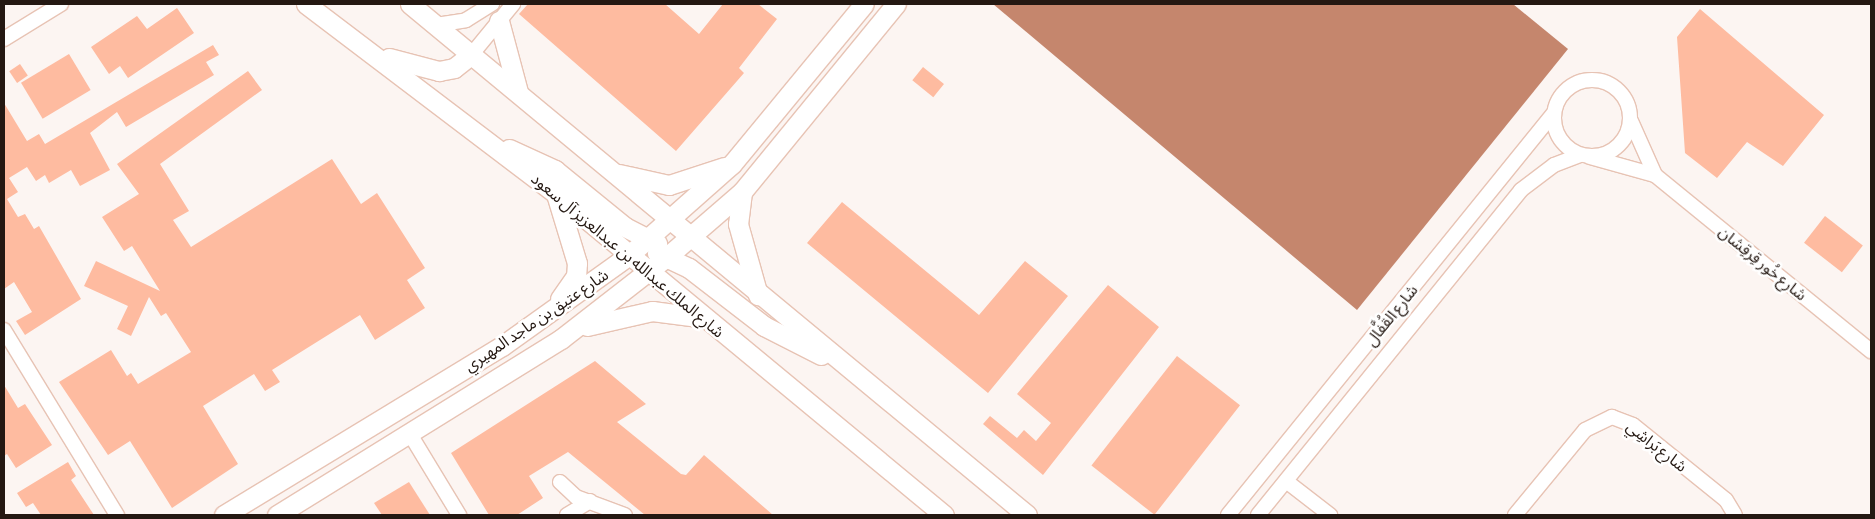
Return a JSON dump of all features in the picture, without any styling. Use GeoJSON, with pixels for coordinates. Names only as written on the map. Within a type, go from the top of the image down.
{"type":"FeatureCollection","features":[{"type":"Feature","properties":{"kind":"main road","name":"شارع الملك عبدالله بن عبدالعزيز آل سعود"},"geometry":{"type":"LineString","coordinates":[[306,4],[378,55],[555,193],[709,323],[944,515]]}},
{"type":"Feature","properties":{"kind":"main road"},"geometry":{"type":"LineString","coordinates":[[410,4],[519,93],[836,360],[1027,515]]}},
{"type":"Feature","properties":{"kind":"main road","name":"شارع عتيق بن ماجد المهيري"},"geometry":{"type":"LineString","coordinates":[[224,515],[550,313],[629,255],[732,164],[864,4]]}},
{"type":"Feature","properties":{"kind":"main road","name":"شارع عتيق بن ماجد المهيري"},"geometry":{"type":"LineString","coordinates":[[277,515],[561,339],[669,256],[742,192],[896,4]]}},
{"type":"Feature","properties":{"kind":"main road"},"geometry":{"type":"LineString","coordinates":[[499,22],[519,93]]}},
{"type":"Feature","properties":{"kind":"main road"},"geometry":{"type":"LineString","coordinates":[[378,55],[439,71],[454,68],[472,54]]}},
{"type":"Feature","properties":{"kind":"main road"},"geometry":{"type":"LineString","coordinates":[[496,146],[555,170],[645,241],[667,244],[689,238]]}},
{"type":"Feature","properties":{"kind":"main road"},"geometry":{"type":"LineString","coordinates":[[610,171],[669,184],[732,164]]}},
{"type":"Feature","properties":{"kind":"main road"},"geometry":{"type":"LineString","coordinates":[[742,192],[738,224],[758,295]]}},
{"type":"Feature","properties":{"kind":"main road"},"geometry":{"type":"LineString","coordinates":[[550,313],[577,270],[555,193]]}},
{"type":"Feature","properties":{"kind":"main road"},"geometry":{"type":"LineString","coordinates":[[629,255],[669,256],[764,326],[836,360]]}},
{"type":"Feature","properties":{"kind":"main road"},"geometry":{"type":"LineString","coordinates":[[561,339],[601,321],[652,311],[676,311],[709,323]]}},
{"type":"Feature","properties":{"kind":"street"},"geometry":{"type":"LineString","coordinates":[[436,25],[466,20],[492,4]]}},
{"type":"Feature","properties":{"kind":"street"},"geometry":{"type":"LineString","coordinates":[[472,54],[513,4]]}},
{"type":"Feature","properties":{"kind":"street"},"geometry":{"type":"LineString","coordinates":[[4,39],[53,6]]}},
{"type":"Feature","properties":{"kind":"street"},"geometry":{"type":"LineString","coordinates":[[1597,80],[1622,94],[1630,121],[1618,147],[1585,156],[1563,144],[1553,114],[1568,87],[1597,80]]}},
{"type":"Feature","properties":{"kind":"street","name":"شارع القُفَّال"},"geometry":{"type":"LineString","coordinates":[[1228,515],[1553,114]]}},
{"type":"Feature","properties":{"kind":"street","name":"شارع خُور قِرقِشان"},"geometry":{"type":"LineString","coordinates":[[1630,121],[1655,175]]}},
{"type":"Feature","properties":{"kind":"street","name":"شارع خُور قِرقِشان"},"geometry":{"type":"LineString","coordinates":[[1585,156],[1655,175],[1871,351]]}},
{"type":"Feature","properties":{"kind":"street","name":"شارع القُفَّال"},"geometry":{"type":"LineString","coordinates":[[1258,515],[1521,190],[1554,165],[1585,156]]}},
{"type":"Feature","properties":{"kind":"street"},"geometry":{"type":"LineString","coordinates":[[4,330],[117,515]]}},
{"type":"Feature","properties":{"kind":"street","name":"شارع بَراشِي"},"geometry":{"type":"LineString","coordinates":[[1515,515],[1585,430],[1612,418],[1633,425],[1726,500],[1735,515]]}},
{"type":"Feature","properties":{"kind":"street"},"geometry":{"type":"LineString","coordinates":[[410,434],[459,515]]}},
{"type":"Feature","properties":{"kind":"street"},"geometry":{"type":"LineString","coordinates":[[1286,480],[1330,515]]}},
{"type":"Feature","properties":{"kind":"street"},"geometry":{"type":"LineString","coordinates":[[560,482],[590,501],[625,515]]}},
{"type":"Feature","properties":{"kind":"street"},"geometry":{"type":"LineString","coordinates":[[567,515],[590,501]]}},
{"type":"Feature","properties":{"kind":"shaded area"},"geometry":{"type":"Polygon","coordinates":[[[993,4],[1513,4],[1568,49],[1357,310],[993,4]]]}},
{"type":"Feature","properties":{"kind":"building"},"geometry":{"type":"Polygon","coordinates":[[[528,4],[665,4],[699,34],[723,4],[758,4],[777,19],[739,68],[744,73],[676,151],[519,14],[528,4]]]}},
{"type":"Feature","properties":{"kind":"building"},"geometry":{"type":"Polygon","coordinates":[[[177,8],[194,33],[128,78],[120,66],[109,74],[91,47],[137,16],[147,29],[177,8]]]}},
{"type":"Feature","properties":{"kind":"building"},"geometry":{"type":"Polygon","coordinates":[[[1700,9],[1824,115],[1783,166],[1747,142],[1717,178],[1685,153],[1677,37],[1700,9]]]}},
{"type":"Feature","properties":{"kind":"building"},"geometry":{"type":"Polygon","coordinates":[[[213,45],[219,55],[206,62],[214,75],[126,127],[117,112],[90,133],[110,170],[80,186],[71,170],[49,183],[45,175],[36,181],[27,167],[9,178],[18,192],[7,199],[18,217],[25,214],[34,229],[39,226],[81,299],[25,335],[16,321],[32,312],[14,282],[4,289],[4,103],[27,141],[39,134],[45,144],[213,45]]]}},
{"type":"Feature","properties":{"kind":"building"},"geometry":{"type":"Polygon","coordinates":[[[69,54],[91,90],[43,119],[21,83],[69,54]]]}},
{"type":"Feature","properties":{"kind":"building"},"geometry":{"type":"Polygon","coordinates":[[[20,64],[28,76],[17,83],[9,71],[20,64]]]}},
{"type":"Feature","properties":{"kind":"building"},"geometry":{"type":"Polygon","coordinates":[[[923,67],[944,84],[933,97],[912,80],[923,67]]]}},
{"type":"Feature","properties":{"kind":"building"},"geometry":{"type":"Polygon","coordinates":[[[248,71],[262,90],[160,164],[189,211],[173,220],[191,247],[332,159],[361,204],[377,193],[425,268],[407,280],[425,308],[375,340],[360,315],[272,370],[280,382],[265,391],[254,374],[203,406],[238,464],[172,508],[130,441],[108,455],[59,382],[111,350],[127,376],[131,373],[138,384],[191,352],[166,313],[161,316],[149,297],[131,336],[117,329],[128,306],[84,286],[96,261],[160,291],[132,246],[124,251],[102,217],[139,194],[117,164],[248,71]]]}},
{"type":"Feature","properties":{"kind":"building"},"geometry":{"type":"Polygon","coordinates":[[[842,202],[979,315],[1025,261],[1068,296],[988,393],[807,243],[842,202]]]}},
{"type":"Feature","properties":{"kind":"building"},"geometry":{"type":"Polygon","coordinates":[[[1825,216],[1863,246],[1842,272],[1804,243],[1825,216]]]}},
{"type":"Feature","properties":{"kind":"building"},"geometry":{"type":"Polygon","coordinates":[[[1108,285],[1159,327],[1043,475],[983,424],[990,416],[1017,438],[1024,430],[1036,441],[1051,423],[1017,394],[1108,285]]]}},
{"type":"Feature","properties":{"kind":"building"},"geometry":{"type":"Polygon","coordinates":[[[1177,356],[1240,405],[1154,515],[1091,466],[1177,356]]]}},
{"type":"Feature","properties":{"kind":"building"},"geometry":{"type":"Polygon","coordinates":[[[595,361],[646,404],[617,422],[681,474],[686,475],[704,455],[773,515],[645,515],[568,452],[529,476],[543,498],[517,515],[489,515],[451,453],[595,361]]]}},
{"type":"Feature","properties":{"kind":"building"},"geometry":{"type":"Polygon","coordinates":[[[4,385],[18,408],[25,404],[52,445],[16,468],[7,454],[4,456],[4,385]]]}},
{"type":"Feature","properties":{"kind":"building"},"geometry":{"type":"Polygon","coordinates":[[[68,462],[76,476],[71,480],[94,515],[41,515],[33,503],[26,507],[17,493],[68,462]]]}},
{"type":"Feature","properties":{"kind":"building"},"geometry":{"type":"Polygon","coordinates":[[[409,482],[430,515],[382,515],[374,503],[409,482]]]}}]}
